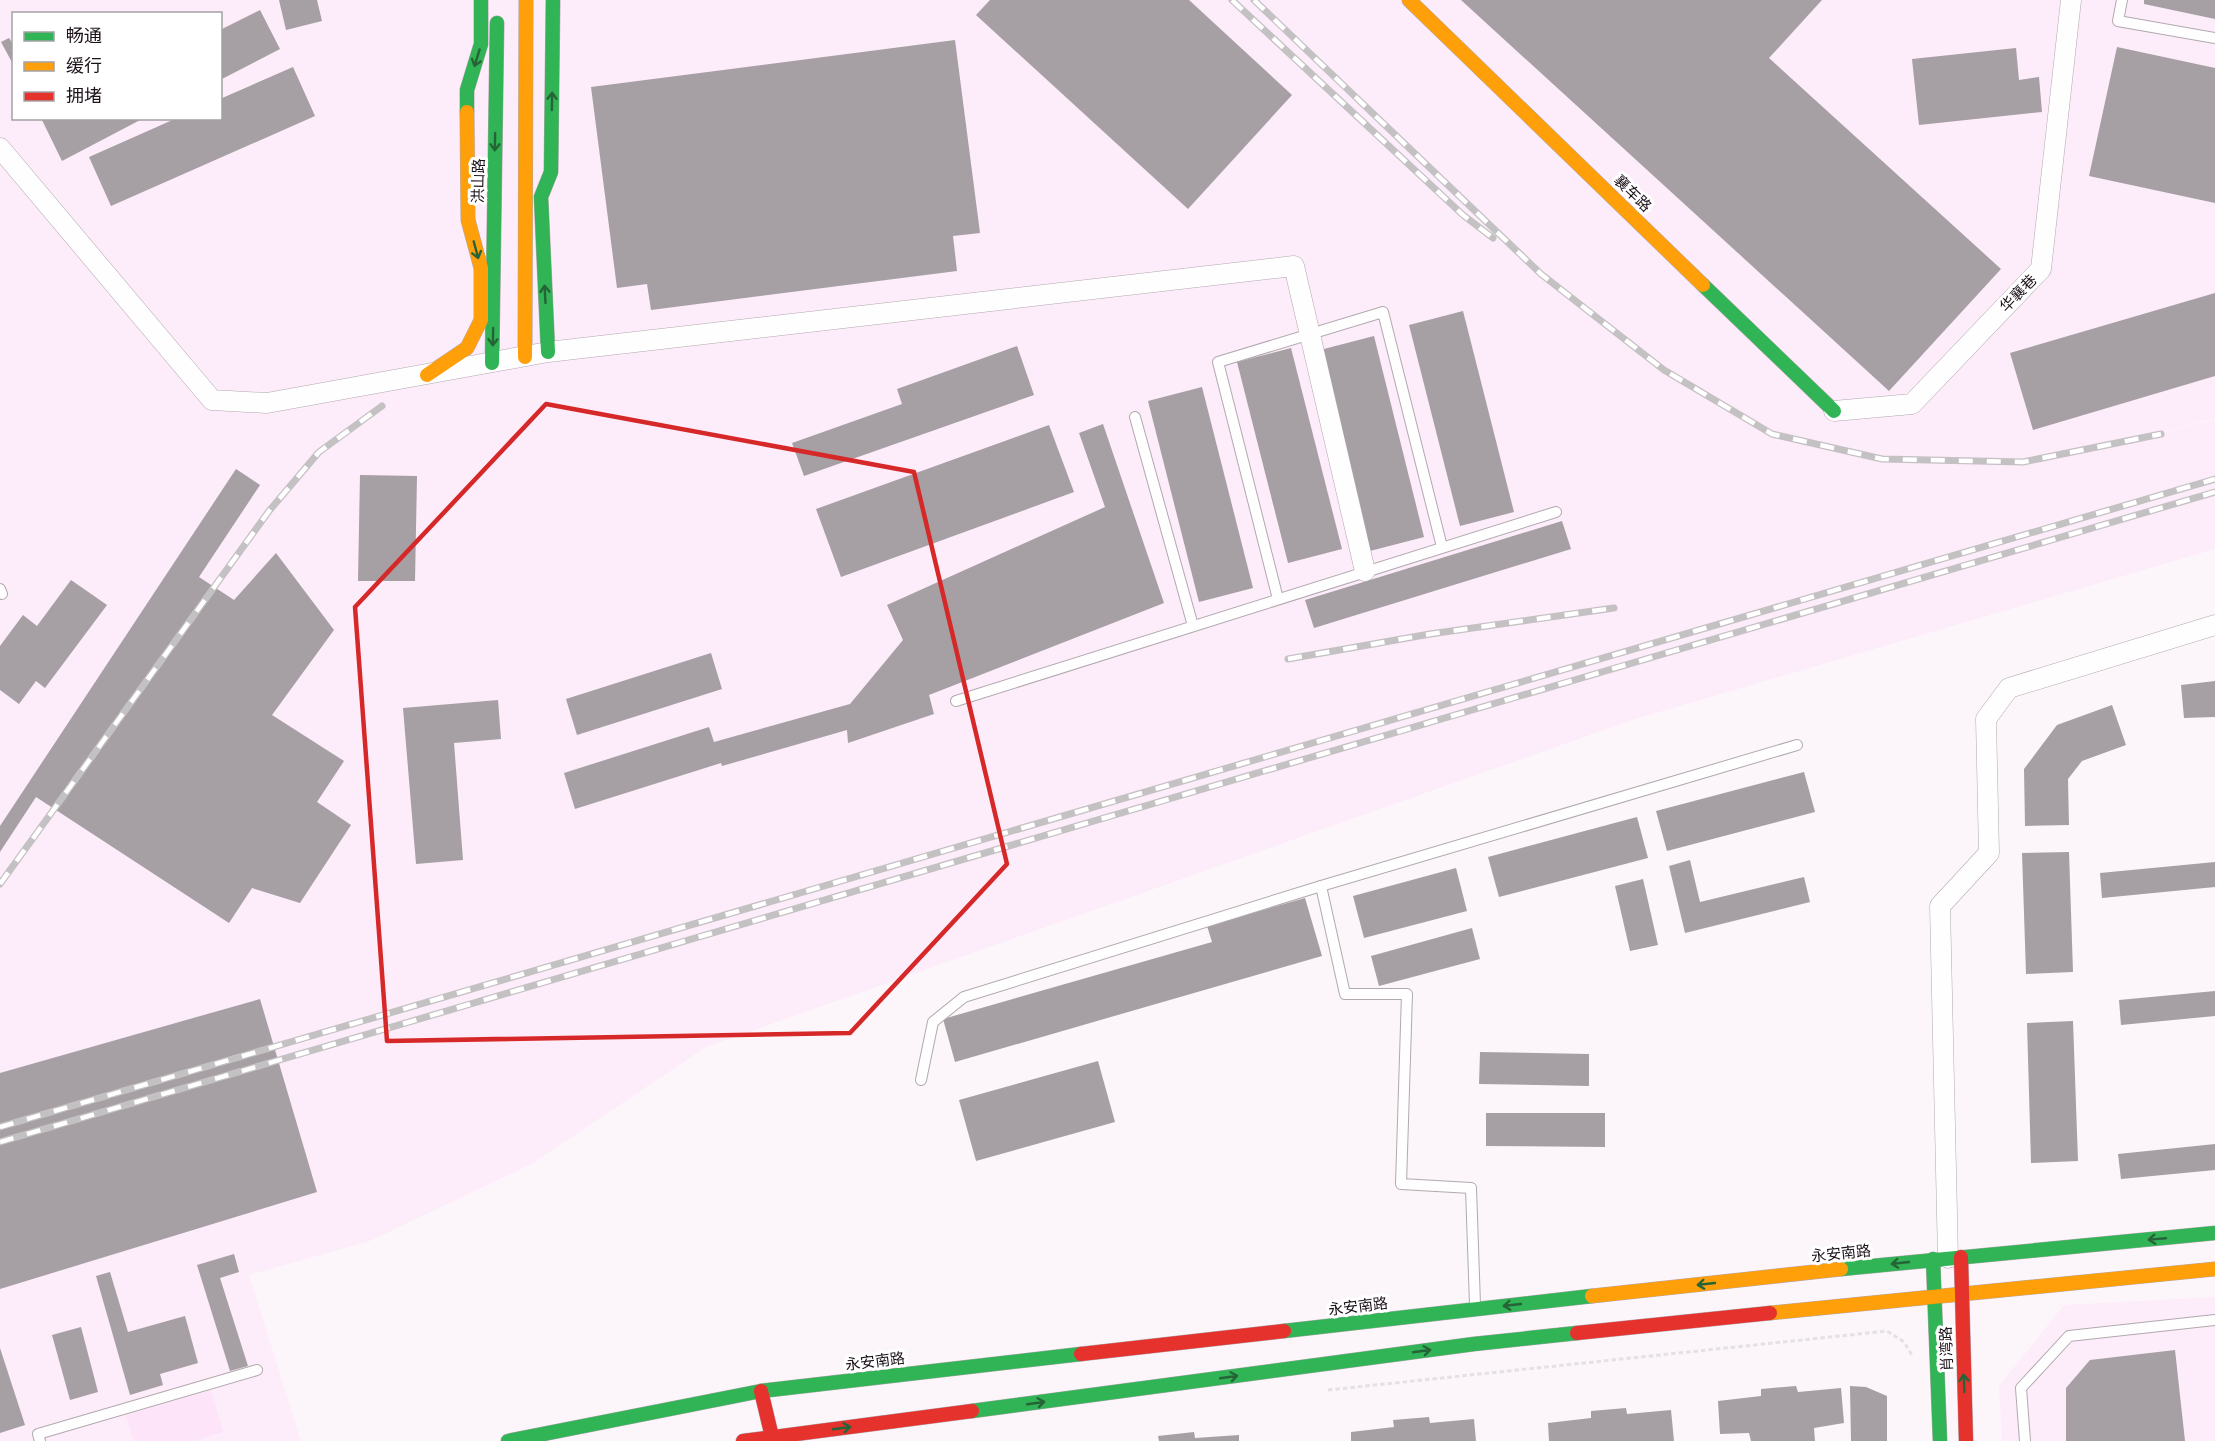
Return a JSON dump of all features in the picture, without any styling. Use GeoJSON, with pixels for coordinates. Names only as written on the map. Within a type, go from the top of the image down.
{"type":"FeatureCollection","features":[{"type":"Feature","properties":{"kind":"main road"},"geometry":{"type":"LineString","coordinates":[[428,375],[467,348],[481,320],[481,268],[468,220],[467,90],[481,44],[481,0]]}},
{"type":"Feature","properties":{"kind":"main road"},"geometry":{"type":"LineString","coordinates":[[525,357],[526,0]]}},
{"type":"Feature","properties":{"kind":"main road"},"geometry":{"type":"LineString","coordinates":[[548,352],[541,197],[551,172],[553,0]]}},
{"type":"Feature","properties":{"kind":"main road","name":"襄车路"},"geometry":{"type":"LineString","coordinates":[[1409,0],[1834,411]]}},
{"type":"Feature","properties":{"kind":"main road","name":"洪山路"},"geometry":{"type":"LineString","coordinates":[[492,363],[497,12]]}},
{"type":"Feature","properties":{"kind":"main road","name":"永安南路"},"geometry":{"type":"LineString","coordinates":[[508,1441],[761,1391],[1475,1309],[1947,1258],[2215,1233]]}},
{"type":"Feature","properties":{"kind":"main road","name":"肖湾路"},"geometry":{"type":"LineString","coordinates":[[1947,1258],[1960,1293],[1966,1441]]}},
{"type":"Feature","properties":{"kind":"main road","name":"肖湾路"},"geometry":{"type":"LineString","coordinates":[[1940,1441],[1935,1296],[1947,1258]]}},
{"type":"Feature","properties":{"kind":"main road"},"geometry":{"type":"LineString","coordinates":[[743,1441],[773,1439],[1474,1344],[1960,1293],[2215,1269]]}},
{"type":"Feature","properties":{"kind":"main road"},"geometry":{"type":"LineString","coordinates":[[761,1391],[773,1439]]}},
{"type":"Feature","properties":{"kind":"street","name":"华襄巷"},"geometry":{"type":"LineString","coordinates":[[1834,411],[1912,404],[2042,269],[2071,0]]}},
{"type":"Feature","properties":{"kind":"street"},"geometry":{"type":"LineString","coordinates":[[0,148],[212,400],[267,403],[548,352],[1294,266],[1365,571]]}},
{"type":"Feature","properties":{"kind":"street"},"geometry":{"type":"LineString","coordinates":[[1947,1258],[1940,906],[1989,853],[1986,719],[2009,688],[2215,625]]}},
{"type":"Feature","properties":{"kind":"lane"},"geometry":{"type":"LineString","coordinates":[[2122,0],[2118,21],[2215,38]]}},
{"type":"Feature","properties":{"kind":"lane"},"geometry":{"type":"LineString","coordinates":[[1278,599],[1218,362],[1383,312],[1442,547]]}},
{"type":"Feature","properties":{"kind":"lane"},"geometry":{"type":"LineString","coordinates":[[1135,417],[1193,626]]}},
{"type":"Feature","properties":{"kind":"lane"},"geometry":{"type":"LineString","coordinates":[[956,701],[1556,512]]}},
{"type":"Feature","properties":{"kind":"lane"},"geometry":{"type":"LineString","coordinates":[[921,1080],[933,1022],[964,997],[1321,886],[1797,745]]}},
{"type":"Feature","properties":{"kind":"lane"},"geometry":{"type":"LineString","coordinates":[[1321,886],[1345,994],[1407,994],[1401,1184],[1471,1188],[1475,1309]]}},
{"type":"Feature","properties":{"kind":"lane"},"geometry":{"type":"LineString","coordinates":[[2025,1441],[2021,1388],[2069,1336],[2215,1320]]}},
{"type":"Feature","properties":{"kind":"lane"},"geometry":{"type":"LineString","coordinates":[[40,1441],[38,1434],[257,1370]]}},
{"type":"Feature","properties":{"kind":"path"},"geometry":{"type":"LineString","coordinates":[[1326,1391],[1887,1331],[1904,1342],[1914,1359]]}},
{"type":"Feature","properties":{"kind":"highlighted area"},"geometry":{"type":"Polygon","coordinates":[[[546,404],[914,472],[1007,864],[850,1033],[387,1041],[355,607],[546,404]]]}},
{"type":"Feature","properties":{"kind":"shaded area"},"geometry":{"type":"Polygon","coordinates":[[[0,0],[2215,0],[2215,418],[2099,451],[2215,419],[2215,549],[1632,720],[706,1047],[533,1163],[370,1241],[249,1275],[301,1441],[0,1441],[0,0]]]}},
{"type":"Feature","properties":{"kind":"shaded area"},"geometry":{"type":"Polygon","coordinates":[[[2215,1297],[2215,1441],[2002,1441],[1999,1386],[2064,1305],[2215,1297]]]}},
{"type":"Feature","properties":{"kind":"shaded area"},"geometry":{"type":"Polygon","coordinates":[[[211,1390],[223,1432],[193,1441],[134,1441],[126,1415],[211,1390]]]}},
{"type":"Feature","properties":{"kind":"building"},"geometry":{"type":"Polygon","coordinates":[[[279,0],[317,0],[322,21],[286,30],[279,0]]]}},
{"type":"Feature","properties":{"kind":"building"},"geometry":{"type":"Polygon","coordinates":[[[990,0],[1189,0],[1292,95],[1188,209],[976,15],[990,0]]]}},
{"type":"Feature","properties":{"kind":"building"},"geometry":{"type":"Polygon","coordinates":[[[1461,0],[1822,0],[1769,58],[2001,269],[1889,391],[1461,0]]]}},
{"type":"Feature","properties":{"kind":"building"},"geometry":{"type":"Polygon","coordinates":[[[2144,0],[2215,0],[2215,19],[2144,4],[2144,0]]]}},
{"type":"Feature","properties":{"kind":"building"},"geometry":{"type":"Polygon","coordinates":[[[260,10],[280,49],[222,79],[222,29],[260,10]]]}},
{"type":"Feature","properties":{"kind":"building"},"geometry":{"type":"Polygon","coordinates":[[[9,38],[12,43],[12,62],[1,42],[9,38]]]}},
{"type":"Feature","properties":{"kind":"building"},"geometry":{"type":"Polygon","coordinates":[[[955,40],[980,233],[953,236],[957,271],[651,310],[647,284],[617,288],[591,87],[955,40]]]}},
{"type":"Feature","properties":{"kind":"building"},"geometry":{"type":"Polygon","coordinates":[[[2117,47],[2215,68],[2215,203],[2089,176],[2117,47]]]}},
{"type":"Feature","properties":{"kind":"building"},"geometry":{"type":"Polygon","coordinates":[[[2016,48],[2019,80],[2039,77],[2042,112],[1919,125],[1912,59],[2016,48]]]}},
{"type":"Feature","properties":{"kind":"building"},"geometry":{"type":"Polygon","coordinates":[[[293,67],[315,116],[111,206],[89,157],[172,120],[222,120],[222,98],[293,67]]]}},
{"type":"Feature","properties":{"kind":"building"},"geometry":{"type":"Polygon","coordinates":[[[42,120],[140,120],[62,161],[42,120]]]}},
{"type":"Feature","properties":{"kind":"building"},"geometry":{"type":"Polygon","coordinates":[[[2215,293],[2215,376],[2033,430],[2010,353],[2215,293]]]}},
{"type":"Feature","properties":{"kind":"building"},"geometry":{"type":"Polygon","coordinates":[[[1463,311],[1514,512],[1460,526],[1409,325],[1463,311]]]}},
{"type":"Feature","properties":{"kind":"building"},"geometry":{"type":"Polygon","coordinates":[[[1374,336],[1424,537],[1370,551],[1320,350],[1374,336]]]}},
{"type":"Feature","properties":{"kind":"building"},"geometry":{"type":"Polygon","coordinates":[[[1017,346],[1034,395],[804,476],[792,443],[902,404],[897,389],[1017,346]]]}},
{"type":"Feature","properties":{"kind":"building"},"geometry":{"type":"Polygon","coordinates":[[[1291,348],[1342,549],[1288,563],[1237,362],[1291,348]]]}},
{"type":"Feature","properties":{"kind":"building"},"geometry":{"type":"Polygon","coordinates":[[[1202,387],[1253,588],[1199,602],[1148,401],[1202,387]]]}},
{"type":"Feature","properties":{"kind":"building"},"geometry":{"type":"Polygon","coordinates":[[[1103,424],[1164,603],[929,695],[934,714],[848,743],[847,730],[722,766],[721,763],[575,809],[564,773],[709,727],[714,742],[850,704],[903,640],[887,605],[1105,507],[1079,433],[1103,424]]]}},
{"type":"Feature","properties":{"kind":"building"},"geometry":{"type":"Polygon","coordinates":[[[1049,425],[1074,492],[841,577],[816,509],[1049,425]]]}},
{"type":"Feature","properties":{"kind":"building"},"geometry":{"type":"Polygon","coordinates":[[[236,469],[260,485],[199,577],[234,600],[276,553],[334,630],[272,715],[344,761],[317,802],[351,825],[300,903],[252,888],[229,923],[36,797],[0,852],[0,826],[236,469]]]}},
{"type":"Feature","properties":{"kind":"building"},"geometry":{"type":"Polygon","coordinates":[[[360,475],[417,476],[415,581],[358,581],[360,475]]]}},
{"type":"Feature","properties":{"kind":"building"},"geometry":{"type":"Polygon","coordinates":[[[1562,521],[1571,549],[1314,628],[1305,600],[1562,521]]]}},
{"type":"Feature","properties":{"kind":"building"},"geometry":{"type":"Polygon","coordinates":[[[71,580],[107,605],[45,688],[36,681],[19,704],[0,690],[0,646],[23,615],[37,626],[71,580]]]}},
{"type":"Feature","properties":{"kind":"building"},"geometry":{"type":"Polygon","coordinates":[[[711,653],[722,689],[577,735],[566,699],[711,653]]]}},
{"type":"Feature","properties":{"kind":"building"},"geometry":{"type":"Polygon","coordinates":[[[2215,681],[2215,717],[2184,718],[2181,685],[2215,681]]]}},
{"type":"Feature","properties":{"kind":"building"},"geometry":{"type":"Polygon","coordinates":[[[498,700],[501,739],[454,743],[463,860],[416,864],[403,708],[498,700]]]}},
{"type":"Feature","properties":{"kind":"building"},"geometry":{"type":"Polygon","coordinates":[[[2112,705],[2126,745],[2082,761],[2068,779],[2069,825],[2025,826],[2024,769],[2057,725],[2112,705]]]}},
{"type":"Feature","properties":{"kind":"building"},"geometry":{"type":"Polygon","coordinates":[[[1804,772],[1815,812],[1667,851],[1656,811],[1804,772]]]}},
{"type":"Feature","properties":{"kind":"building"},"geometry":{"type":"Polygon","coordinates":[[[1637,817],[1648,858],[1499,897],[1488,857],[1637,817]]]}},
{"type":"Feature","properties":{"kind":"building"},"geometry":{"type":"Polygon","coordinates":[[[2069,852],[2073,972],[2026,974],[2022,853],[2069,852]]]}},
{"type":"Feature","properties":{"kind":"building"},"geometry":{"type":"Polygon","coordinates":[[[1690,860],[1700,902],[1804,877],[1810,902],[1685,933],[1669,866],[1690,860]]]}},
{"type":"Feature","properties":{"kind":"building"},"geometry":{"type":"Polygon","coordinates":[[[2215,862],[2215,887],[2102,898],[2100,873],[2215,862]]]}},
{"type":"Feature","properties":{"kind":"building"},"geometry":{"type":"Polygon","coordinates":[[[1456,868],[1467,911],[1364,938],[1353,896],[1456,868]]]}},
{"type":"Feature","properties":{"kind":"building"},"geometry":{"type":"Polygon","coordinates":[[[1643,879],[1658,945],[1630,951],[1615,886],[1643,879]]]}},
{"type":"Feature","properties":{"kind":"building"},"geometry":{"type":"Polygon","coordinates":[[[1305,898],[1322,956],[955,1062],[943,1019],[1212,942],[1207,926],[1305,898]]]}},
{"type":"Feature","properties":{"kind":"building"},"geometry":{"type":"Polygon","coordinates":[[[1472,928],[1480,959],[1379,986],[1371,956],[1472,928]]]}},
{"type":"Feature","properties":{"kind":"building"},"geometry":{"type":"Polygon","coordinates":[[[2215,991],[2215,1016],[2121,1025],[2119,1000],[2215,991]]]}},
{"type":"Feature","properties":{"kind":"building"},"geometry":{"type":"Polygon","coordinates":[[[260,999],[317,1192],[0,1289],[0,1073],[260,999]]]}},
{"type":"Feature","properties":{"kind":"building"},"geometry":{"type":"Polygon","coordinates":[[[2073,1021],[2078,1161],[2031,1163],[2027,1023],[2073,1021]]]}},
{"type":"Feature","properties":{"kind":"building"},"geometry":{"type":"Polygon","coordinates":[[[1480,1052],[1589,1054],[1589,1086],[1479,1084],[1480,1052]]]}},
{"type":"Feature","properties":{"kind":"building"},"geometry":{"type":"Polygon","coordinates":[[[1098,1061],[1115,1122],[976,1161],[959,1100],[1098,1061]]]}},
{"type":"Feature","properties":{"kind":"building"},"geometry":{"type":"Polygon","coordinates":[[[1486,1113],[1605,1113],[1605,1147],[1486,1146],[1486,1113]]]}},
{"type":"Feature","properties":{"kind":"building"},"geometry":{"type":"Polygon","coordinates":[[[2215,1144],[2215,1170],[2121,1179],[2118,1154],[2215,1144]]]}},
{"type":"Feature","properties":{"kind":"building"},"geometry":{"type":"Polygon","coordinates":[[[234,1254],[239,1272],[220,1278],[248,1366],[230,1371],[197,1265],[234,1254]]]}},
{"type":"Feature","properties":{"kind":"building"},"geometry":{"type":"Polygon","coordinates":[[[110,1272],[128,1332],[185,1316],[198,1363],[160,1374],[163,1385],[130,1395],[96,1276],[110,1272]]]}},
{"type":"Feature","properties":{"kind":"building"},"geometry":{"type":"Polygon","coordinates":[[[81,1327],[98,1392],[70,1400],[52,1335],[81,1327]]]}},
{"type":"Feature","properties":{"kind":"building"},"geometry":{"type":"Polygon","coordinates":[[[0,1348],[25,1425],[0,1433],[0,1348]]]}},
{"type":"Feature","properties":{"kind":"building"},"geometry":{"type":"Polygon","coordinates":[[[2175,1350],[2185,1441],[2066,1441],[2066,1388],[2090,1360],[2175,1350]]]}},
{"type":"Feature","properties":{"kind":"building"},"geometry":{"type":"Polygon","coordinates":[[[1796,1386],[1798,1392],[1841,1388],[1844,1423],[1814,1428],[1815,1441],[1751,1441],[1749,1433],[1720,1434],[1718,1401],[1761,1396],[1761,1389],[1796,1386]]]}},
{"type":"Feature","properties":{"kind":"building"},"geometry":{"type":"Polygon","coordinates":[[[1850,1386],[1866,1387],[1887,1396],[1887,1441],[1851,1441],[1850,1386]]]}},
{"type":"Feature","properties":{"kind":"building"},"geometry":{"type":"Polygon","coordinates":[[[1626,1408],[1627,1414],[1671,1410],[1674,1441],[1549,1441],[1548,1423],[1591,1418],[1591,1411],[1626,1408]]]}},
{"type":"Feature","properties":{"kind":"building"},"geometry":{"type":"Polygon","coordinates":[[[1429,1417],[1430,1423],[1474,1419],[1476,1441],[1351,1441],[1351,1432],[1394,1427],[1393,1420],[1429,1417]]]}},
{"type":"Feature","properties":{"kind":"building"},"geometry":{"type":"Polygon","coordinates":[[[1194,1432],[1195,1438],[1239,1435],[1239,1441],[1159,1441],[1158,1436],[1194,1432]]]}},
{"type":"Feature","properties":{"kind":"railway"},"geometry":{"type":"LineString","coordinates":[[1232,0],[1463,215],[1493,238]]}},
{"type":"Feature","properties":{"kind":"railway"},"geometry":{"type":"LineString","coordinates":[[1254,0],[1541,274],[1664,370],[1772,434],[1882,459],[2023,462],[2161,434]]}},
{"type":"Feature","properties":{"kind":"railway"},"geometry":{"type":"LineString","coordinates":[[0,884],[269,511],[319,452],[382,406]]}},
{"type":"Feature","properties":{"kind":"railway"},"geometry":{"type":"LineString","coordinates":[[0,1127],[2215,479]]}},
{"type":"Feature","properties":{"kind":"railway"},"geometry":{"type":"LineString","coordinates":[[0,1142],[2215,492]]}},
{"type":"Feature","properties":{"kind":"railway"},"geometry":{"type":"LineString","coordinates":[[1288,659],[1430,634],[1614,608]]}},
{"type":"Feature","properties":{"kind":"traffic: fast"},"geometry":{"type":"LineString","coordinates":[[467,112],[467,90],[481,44],[481,0]]}},
{"type":"Feature","properties":{"kind":"traffic: fast"},"geometry":{"type":"LineString","coordinates":[[548,352],[541,197],[551,172],[553,0]]}},
{"type":"Feature","properties":{"kind":"traffic: fast"},"geometry":{"type":"LineString","coordinates":[[492,363],[497,23]]}},
{"type":"Feature","properties":{"kind":"traffic: fast"},"geometry":{"type":"LineString","coordinates":[[1703,285],[1834,411]]}},
{"type":"Feature","properties":{"kind":"traffic: fast"},"geometry":{"type":"LineString","coordinates":[[1841,1269],[2215,1233]]}},
{"type":"Feature","properties":{"kind":"traffic: fast"},"geometry":{"type":"LineString","coordinates":[[1933,1259],[1940,1441]]}},
{"type":"Feature","properties":{"kind":"traffic: fast"},"geometry":{"type":"LineString","coordinates":[[1284,1331],[1592,1296]]}},
{"type":"Feature","properties":{"kind":"traffic: fast"},"geometry":{"type":"LineString","coordinates":[[972,1411],[1474,1344],[1577,1333]]}},
{"type":"Feature","properties":{"kind":"traffic: fast"},"geometry":{"type":"LineString","coordinates":[[508,1441],[761,1391],[1081,1354]]}},
{"type":"Feature","properties":{"kind":"traffic: slow"},"geometry":{"type":"LineString","coordinates":[[525,357],[526,0]]}},
{"type":"Feature","properties":{"kind":"traffic: slow"},"geometry":{"type":"LineString","coordinates":[[1409,0],[1703,285]]}},
{"type":"Feature","properties":{"kind":"traffic: slow"},"geometry":{"type":"LineString","coordinates":[[427,375],[467,348],[481,320],[481,268],[468,220],[467,112]]}},
{"type":"Feature","properties":{"kind":"traffic: slow"},"geometry":{"type":"LineString","coordinates":[[1592,1296],[1841,1269]]}},
{"type":"Feature","properties":{"kind":"traffic: slow"},"geometry":{"type":"LineString","coordinates":[[1770,1313],[2215,1269]]}},
{"type":"Feature","properties":{"kind":"traffic: jam"},"geometry":{"type":"LineString","coordinates":[[1961,1257],[1966,1441]]}},
{"type":"Feature","properties":{"kind":"traffic: jam"},"geometry":{"type":"LineString","coordinates":[[1577,1333],[1770,1313]]}},
{"type":"Feature","properties":{"kind":"traffic: jam"},"geometry":{"type":"LineString","coordinates":[[1081,1354],[1284,1331]]}},
{"type":"Feature","properties":{"kind":"traffic: jam"},"geometry":{"type":"LineString","coordinates":[[761,1391],[773,1441]]}},
{"type":"Feature","properties":{"kind":"traffic: jam"},"geometry":{"type":"LineString","coordinates":[[743,1441],[972,1411]]}}]}
